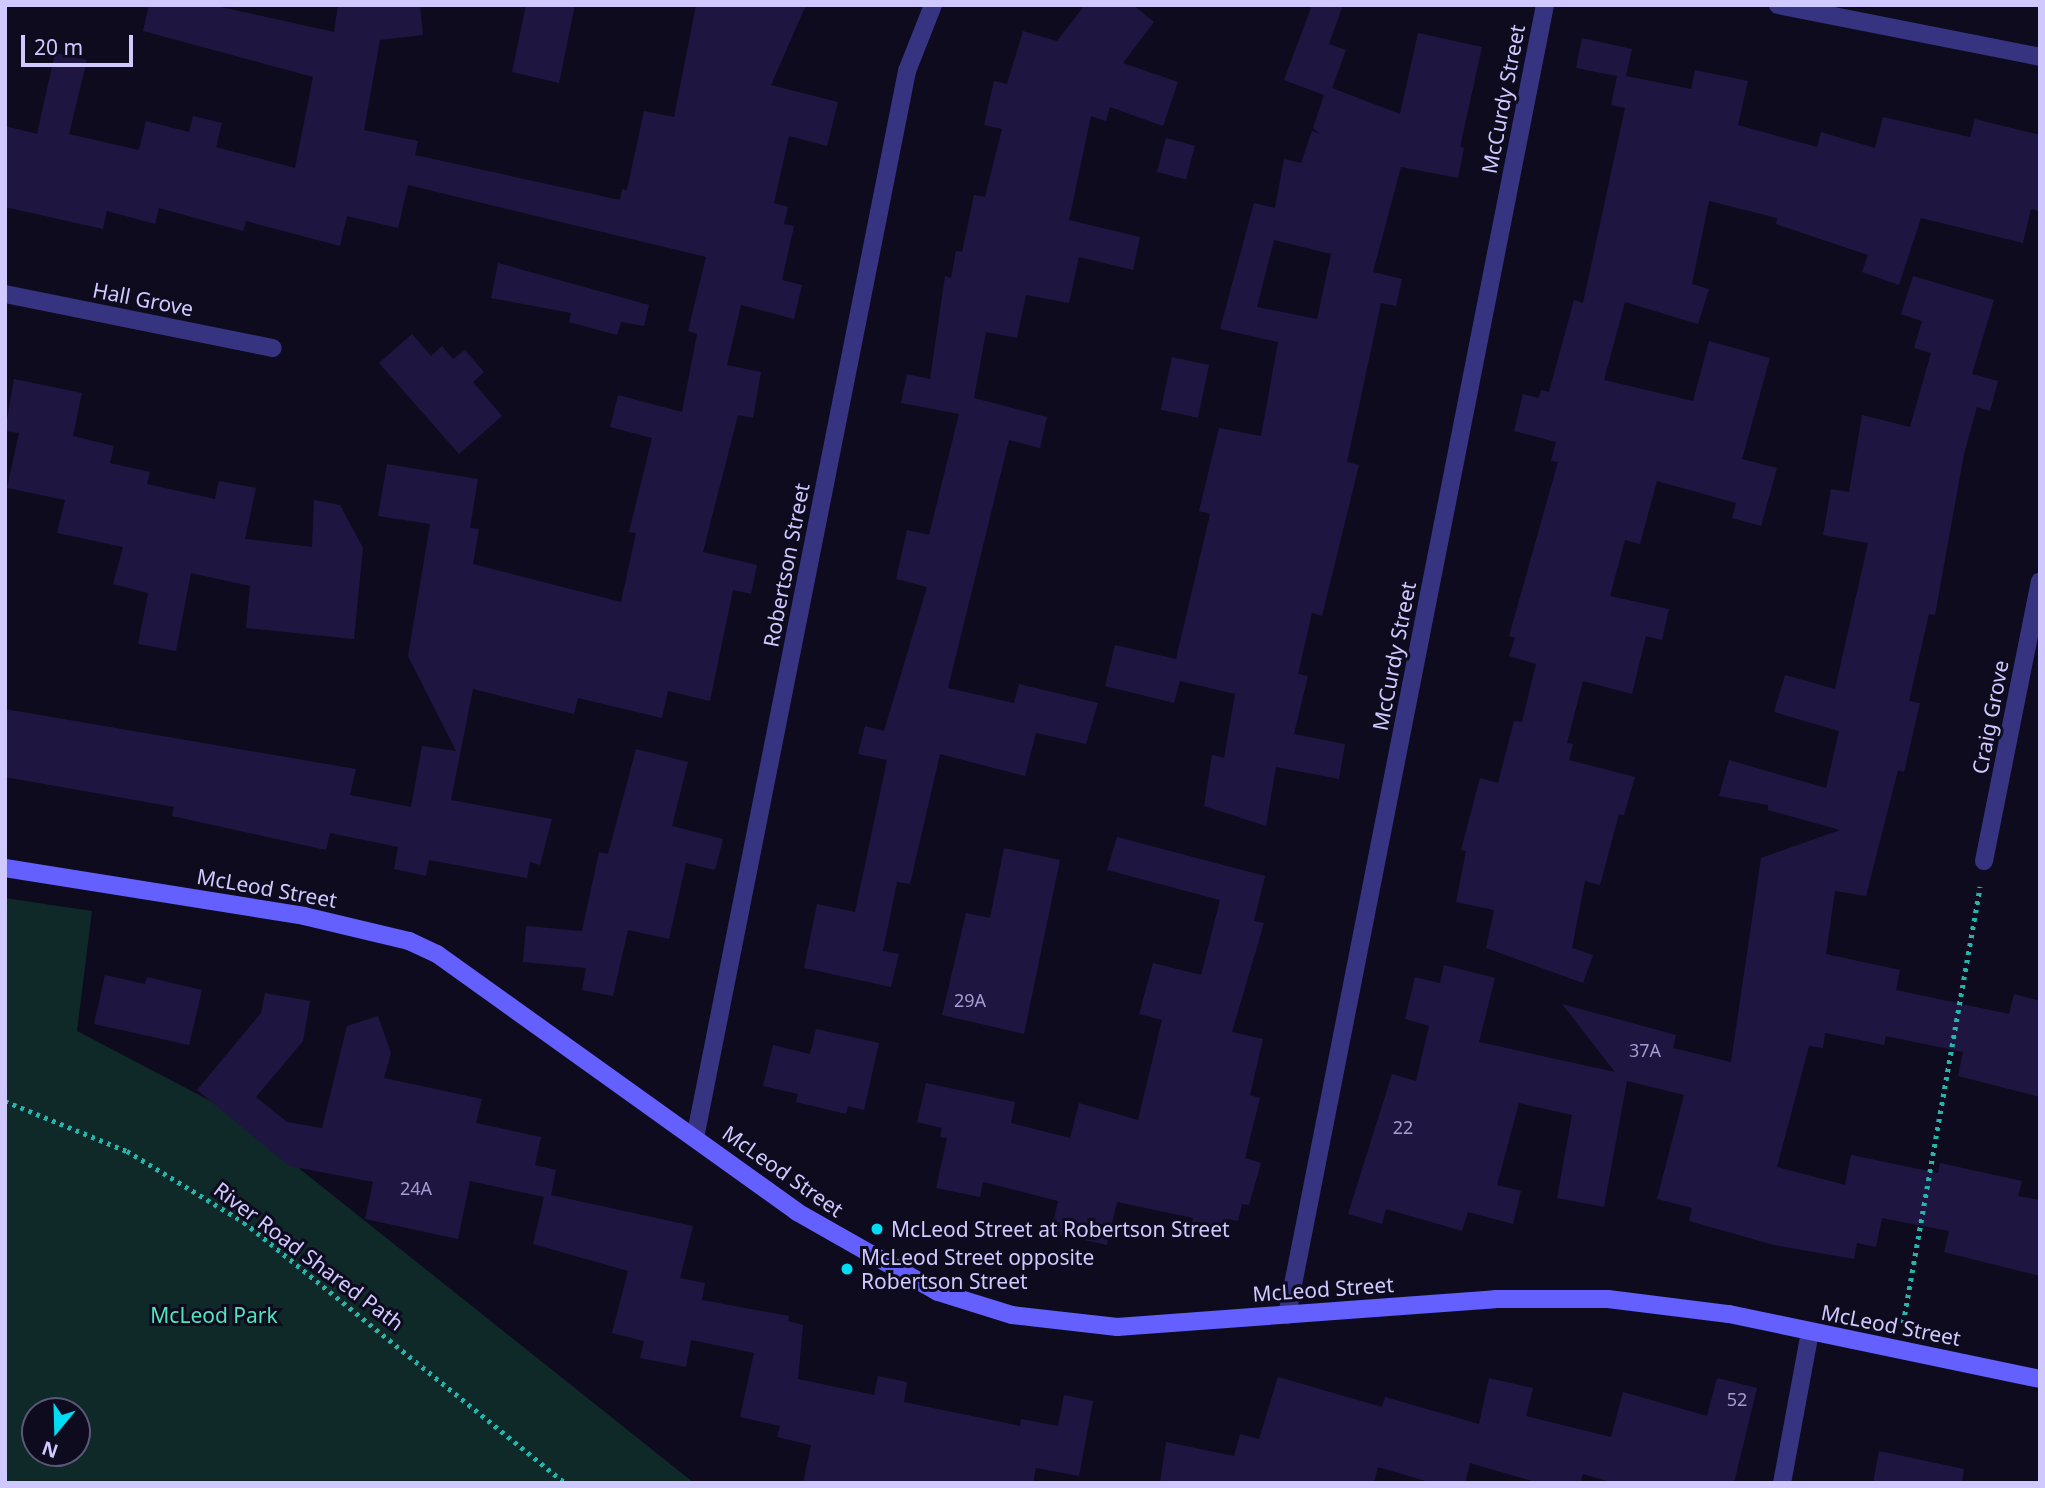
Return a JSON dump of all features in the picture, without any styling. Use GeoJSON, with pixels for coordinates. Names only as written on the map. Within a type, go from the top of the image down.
{"type":"FeatureCollection","features":[{"type":"Feature","properties":{"kind":"street","name":"Robertson Street"},"geometry":{"type":"LineString","coordinates":[[695,1138],[907,71],[933,5]]}},
{"type":"Feature","properties":{"kind":"street","name":"McCurdy Street"},"geometry":{"type":"LineString","coordinates":[[1287,1315],[1545,5]]}},
{"type":"Feature","properties":{"kind":"street"},"geometry":{"type":"LineString","coordinates":[[1778,5],[2040,57]]}},
{"type":"Feature","properties":{"kind":"street","name":"Hall Grove"},"geometry":{"type":"LineString","coordinates":[[5,294],[273,348]]}},
{"type":"Feature","properties":{"kind":"street","name":"Craig Grove"},"geometry":{"type":"LineString","coordinates":[[1984,861],[2040,582]]}},
{"type":"Feature","properties":{"kind":"street","name":"McLeod Street"},"geometry":{"type":"LineString","coordinates":[[5,868],[304,916],[409,940],[437,954],[797,1212],[865,1254],[938,1292],[1012,1315],[1117,1327],[1494,1299],[1608,1299],[1729,1314],[2040,1379]]}},
{"type":"Feature","properties":{"kind":"street"},"geometry":{"type":"LineString","coordinates":[[1782,1483],[1810,1332]]}},
{"type":"Feature","properties":{"kind":"path"},"geometry":{"type":"LineString","coordinates":[[1899,1348],[1984,861]]}},
{"type":"Feature","properties":{"kind":"path","name":"River Road Shared Path"},"geometry":{"type":"LineString","coordinates":[[5,1101],[127,1150],[244,1222],[565,1483]]}},
{"type":"Feature","properties":{"kind":"green space","name":"McLeod Park"},"geometry":{"type":"Polygon","coordinates":[[[5,898],[92,911],[77,1031],[222,1107],[694,1483],[5,1483],[5,898]]]}},
{"type":"Feature","properties":{"kind":"building"},"geometry":{"type":"Polygon","coordinates":[[[149,5],[212,5],[334,32],[338,5],[420,5],[423,35],[380,40],[364,130],[418,141],[415,155],[620,200],[622,189],[627,190],[644,111],[674,117],[696,5],[806,5],[771,85],[838,102],[827,146],[789,136],[774,203],[788,207],[784,224],[794,226],[782,280],[802,285],[794,319],[741,305],[727,365],[761,372],[753,418],[738,415],[703,552],[757,565],[751,594],[733,590],[710,701],[668,691],[662,718],[578,698],[574,714],[473,689],[451,800],[552,819],[540,865],[530,862],[527,878],[429,860],[426,876],[394,869],[398,847],[330,833],[326,850],[172,816],[174,807],[5,777],[5,709],[356,769],[350,795],[411,807],[422,746],[456,751],[408,656],[430,524],[378,516],[387,464],[478,479],[470,528],[479,529],[473,564],[621,602],[636,533],[629,532],[652,438],[610,427],[618,395],[682,412],[697,334],[688,331],[706,257],[408,185],[398,228],[347,216],[340,246],[246,221],[243,231],[159,208],[155,224],[107,211],[103,229],[5,207],[5,126],[37,134],[55,53],[87,60],[69,134],[139,150],[146,121],[189,132],[193,116],[222,123],[216,147],[295,168],[313,77],[143,31],[149,5]]]}},
{"type":"Feature","properties":{"kind":"building"},"geometry":{"type":"Polygon","coordinates":[[[526,5],[575,5],[559,83],[512,72],[526,5]]]}},
{"type":"Feature","properties":{"kind":"building"},"geometry":{"type":"Polygon","coordinates":[[[1085,5],[1133,5],[1154,22],[1123,63],[1178,82],[1163,126],[1110,107],[1106,121],[1091,116],[1069,220],[1140,237],[1133,270],[1079,257],[1069,303],[1026,295],[1017,338],[986,332],[974,398],[1047,417],[1040,448],[1009,440],[948,688],[1014,703],[1019,684],[1098,703],[1086,744],[1036,733],[1025,776],[940,754],[910,884],[897,882],[883,951],[899,954],[891,987],[804,968],[817,904],[855,912],[887,760],[858,754],[865,726],[884,731],[927,587],[896,579],[907,530],[929,535],[959,414],[901,403],[907,374],[930,379],[945,276],[951,278],[956,251],[962,252],[974,195],[985,197],[1002,129],[984,125],[994,81],[1007,84],[1023,31],[1057,41],[1085,5]]]}},
{"type":"Feature","properties":{"kind":"building"},"geometry":{"type":"Polygon","coordinates":[[[1312,5],[1343,5],[1329,44],[1346,50],[1332,88],[1400,114],[1418,33],[1482,47],[1460,147],[1464,148],[1458,178],[1401,167],[1373,272],[1402,279],[1396,306],[1381,303],[1347,462],[1359,465],[1322,616],[1312,613],[1298,674],[1308,676],[1294,734],[1345,744],[1339,779],[1276,767],[1266,826],[1204,806],[1212,755],[1224,758],[1235,694],[1180,681],[1174,703],[1105,686],[1115,645],[1176,659],[1210,514],[1199,511],[1219,428],[1261,436],[1278,342],[1220,329],[1254,203],[1275,208],[1284,159],[1301,163],[1312,131],[1320,134],[1313,128],[1324,95],[1284,80],[1312,5]],[[1274,240],[1257,307],[1317,319],[1331,254],[1274,240]]]}},
{"type":"Feature","properties":{"kind":"building"},"geometry":{"type":"Polygon","coordinates":[[[1582,38],[1632,49],[1626,76],[1691,89],[1695,70],[1748,81],[1738,125],[1817,147],[1821,132],[1875,148],[1883,117],[1970,137],[1975,119],[2040,135],[2040,211],[2031,209],[2023,243],[1921,218],[1899,285],[1862,272],[1868,255],[1776,224],[1777,218],[1709,201],[1692,284],[1709,289],[1698,324],[1625,302],[1604,380],[1693,401],[1709,341],[1770,358],[1742,459],[1777,468],[1761,526],[1732,518],[1736,503],[1657,481],[1640,544],[1625,540],[1610,596],[1669,609],[1662,640],[1646,636],[1632,694],[1583,681],[1567,743],[1573,744],[1569,760],[1635,777],[1624,815],[1619,814],[1600,885],[1585,881],[1572,948],[1593,955],[1583,983],[1486,948],[1494,910],[1456,902],[1466,851],[1461,850],[1480,778],[1498,783],[1514,721],[1522,722],[1536,664],[1509,656],[1515,638],[1509,636],[1558,462],[1551,461],[1556,442],[1514,431],[1523,394],[1539,398],[1541,390],[1549,392],[1574,300],[1583,303],[1625,108],[1611,105],[1617,76],[1576,68],[1582,38]]]}},
{"type":"Feature","properties":{"kind":"building"},"geometry":{"type":"Polygon","coordinates":[[[1166,138],[1195,146],[1186,180],[1157,172],[1166,138]]]}},
{"type":"Feature","properties":{"kind":"building"},"geometry":{"type":"Polygon","coordinates":[[[498,263],[649,305],[644,326],[621,322],[617,335],[569,322],[571,313],[491,298],[498,263]]]}},
{"type":"Feature","properties":{"kind":"building"},"geometry":{"type":"Polygon","coordinates":[[[1913,276],[1994,300],[1972,374],[1998,381],[1990,411],[1977,407],[1964,454],[1935,615],[1929,614],[1909,701],[1920,703],[1904,772],[1898,770],[1866,896],[1835,891],[1826,954],[1900,970],[1896,990],[2009,1014],[2014,994],[2040,1001],[2040,1097],[1958,1076],[1963,1052],[1886,1036],[1884,1045],[1825,1033],[1823,1048],[1809,1046],[1777,1167],[1845,1185],[1851,1155],[1938,1173],[1940,1163],[2022,1181],[2018,1196],[2040,1200],[2040,1276],[1944,1252],[1949,1231],[1882,1218],[1876,1247],[1857,1243],[1854,1259],[1774,1245],[1689,1221],[1692,1208],[1657,1199],[1684,1095],[1627,1081],[1604,1207],[1557,1198],[1572,1115],[1519,1103],[1497,1185],[1521,1191],[1513,1224],[1468,1212],[1462,1231],[1386,1209],[1382,1224],[1348,1214],[1392,1074],[1416,1081],[1429,1026],[1405,1019],[1415,977],[1440,983],[1444,965],[1495,978],[1479,1042],[1615,1072],[1562,1004],[1676,1035],[1673,1048],[1731,1062],[1761,858],[1840,830],[1768,810],[1768,805],[1719,796],[1729,760],[1826,788],[1839,731],[1774,712],[1785,675],[1835,689],[1868,543],[1823,535],[1831,489],[1849,492],[1862,415],[1910,427],[1931,353],[1914,348],[1922,321],[1901,314],[1913,276]]]}},
{"type":"Feature","properties":{"kind":"building"},"geometry":{"type":"Polygon","coordinates":[[[412,334],[431,356],[442,346],[453,359],[465,350],[484,372],[473,382],[502,416],[459,454],[379,363],[412,334]]]}},
{"type":"Feature","properties":{"kind":"building"},"geometry":{"type":"Polygon","coordinates":[[[1172,357],[1209,365],[1198,418],[1161,410],[1172,357]]]}},
{"type":"Feature","properties":{"kind":"building"},"geometry":{"type":"Polygon","coordinates":[[[14,379],[82,393],[73,436],[114,446],[110,463],[150,472],[147,484],[215,499],[219,481],[256,488],[245,539],[312,547],[314,500],[340,505],[363,548],[354,639],[246,628],[250,586],[191,573],[176,651],[138,644],[148,593],[113,584],[123,547],[57,533],[65,500],[7,488],[19,433],[5,431],[14,379]]]}},
{"type":"Feature","properties":{"kind":"building"},"geometry":{"type":"Polygon","coordinates":[[[636,749],[688,762],[672,826],[723,839],[715,870],[686,863],[669,939],[628,930],[613,996],[582,990],[586,968],[523,962],[526,926],[582,931],[599,852],[608,854],[636,749]]]}},
{"type":"Feature","properties":{"kind":"building"},"geometry":{"type":"Polygon","coordinates":[[[1117,837],[1265,876],[1254,921],[1264,923],[1232,1032],[1263,1039],[1250,1095],[1260,1098],[1245,1158],[1261,1163],[1249,1205],[1242,1204],[1238,1221],[1228,1219],[1222,1239],[1190,1230],[1193,1218],[1117,1202],[1107,1245],[1051,1233],[1058,1201],[983,1182],[980,1197],[936,1188],[947,1138],[940,1137],[942,1128],[917,1122],[926,1083],[1015,1102],[1011,1123],[1070,1138],[1079,1103],[1138,1120],[1162,1020],[1139,1014],[1153,963],[1201,975],[1220,900],[1107,870],[1117,837]]]}},
{"type":"Feature","properties":{"kind":"building"},"geometry":{"type":"Polygon","coordinates":[[[1004,848],[1060,860],[1024,1034],[942,1015],[966,913],[990,918],[1004,848]]]}},
{"type":"Feature","properties":{"kind":"building"},"geometry":{"type":"Polygon","coordinates":[[[105,975],[145,984],[147,977],[202,990],[189,1045],[94,1024],[105,975]]]}},
{"type":"Feature","properties":{"kind":"building"},"geometry":{"type":"Polygon","coordinates":[[[265,993],[310,1001],[303,1041],[256,1097],[287,1122],[322,1128],[347,1026],[378,1016],[391,1053],[384,1078],[482,1099],[476,1123],[541,1137],[535,1165],[556,1170],[551,1195],[693,1226],[680,1278],[705,1283],[702,1300],[789,1316],[788,1321],[803,1325],[798,1379],[874,1395],[878,1376],[907,1382],[904,1402],[1020,1426],[1021,1419],[1058,1426],[1064,1395],[1093,1401],[1079,1476],[1036,1468],[1033,1483],[803,1483],[811,1445],[777,1437],[780,1426],[740,1417],[754,1353],[691,1340],[686,1367],[640,1358],[644,1341],[612,1333],[628,1271],[533,1244],[544,1197],[470,1181],[458,1239],[365,1219],[373,1182],[289,1166],[197,1090],[261,1013],[265,993]]]}},
{"type":"Feature","properties":{"kind":"building"},"geometry":{"type":"Polygon","coordinates":[[[816,1029],[879,1043],[864,1110],[848,1106],[846,1114],[796,1102],[798,1094],[763,1086],[773,1045],[810,1054],[816,1029]]]}},
{"type":"Feature","properties":{"kind":"building"},"geometry":{"type":"Polygon","coordinates":[[[1278,1377],[1382,1407],[1385,1397],[1479,1424],[1489,1378],[1533,1388],[1526,1416],[1611,1437],[1623,1392],[1707,1416],[1717,1378],[1757,1388],[1734,1483],[1613,1483],[1583,1474],[1580,1483],[1539,1483],[1470,1463],[1465,1483],[1432,1483],[1378,1467],[1374,1483],[1160,1483],[1166,1442],[1234,1456],[1240,1434],[1259,1439],[1278,1377]]]}},
{"type":"Feature","properties":{"kind":"building"},"geometry":{"type":"Polygon","coordinates":[[[1879,1451],[1964,1469],[1962,1483],[1873,1483],[1879,1451]]]}},
{"type":"Feature","properties":{"kind":"place","name":"McLeod Street at Robertson Street"},"geometry":{"type":"Point","coordinates":[877,1229]}},
{"type":"Feature","properties":{"kind":"place","name":"McLeod Street opposite Robertson Street"},"geometry":{"type":"Point","coordinates":[847,1269]}}]}
